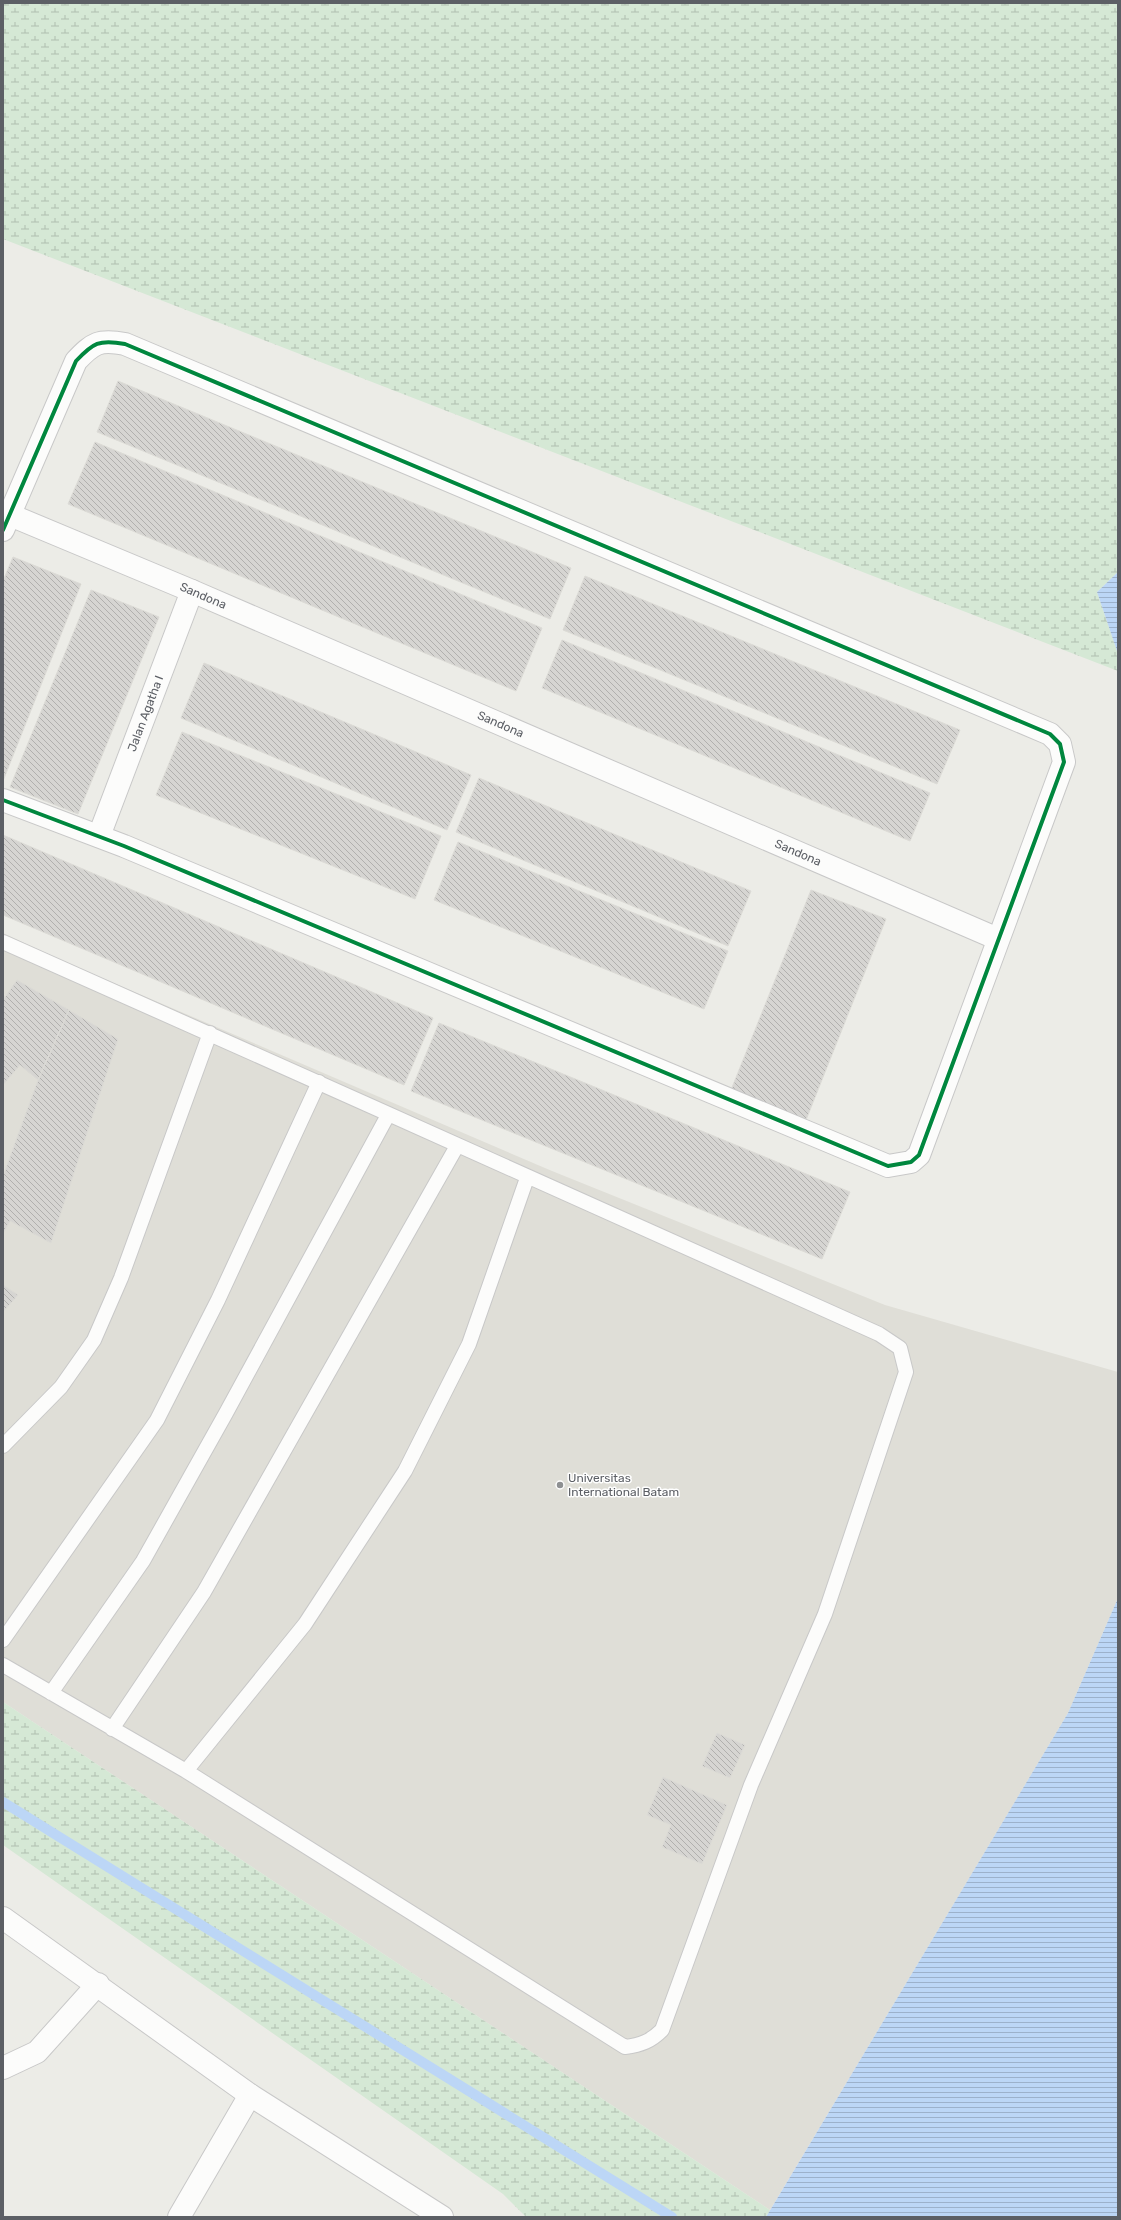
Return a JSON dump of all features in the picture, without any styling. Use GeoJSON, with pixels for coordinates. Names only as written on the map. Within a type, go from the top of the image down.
{"type":"FeatureCollection","features":[{"type":"Feature","properties":{"kind":"street"},"geometry":{"type":"LineString","coordinates":[[3,800],[99,836],[888,1166],[911,1162],[919,1155],[1064,762],[1060,744],[1050,734],[125,344],[107,340],[91,346],[76,361],[5,519]]}},
{"type":"Feature","properties":{"kind":"street","name":"Sandona"},"geometry":{"type":"LineString","coordinates":[[5,519],[192,590],[998,939]]}},
{"type":"Feature","properties":{"kind":"street","name":"Jalan Agatha I"},"geometry":{"type":"LineString","coordinates":[[99,836],[192,590]]}},
{"type":"Feature","properties":{"kind":"street"},"geometry":{"type":"LineString","coordinates":[[3,1918],[98,1984],[250,2095],[442,2217]]}},
{"type":"Feature","properties":{"kind":"street"},"geometry":{"type":"LineString","coordinates":[[3,2068],[37,2052],[98,1984]]}},
{"type":"Feature","properties":{"kind":"street"},"geometry":{"type":"LineString","coordinates":[[179,2217],[250,2095]]}},
{"type":"Feature","properties":{"kind":"lane"},"geometry":{"type":"LineString","coordinates":[[3,942],[210,1033],[527,1178],[879,1334],[900,1348],[906,1372],[825,1614],[751,1786],[662,2030],[645,2042],[625,2047],[186,1771],[3,1665]]}},
{"type":"Feature","properties":{"kind":"lane"},"geometry":{"type":"LineString","coordinates":[[3,1446],[61,1387],[94,1340],[121,1278],[210,1033]]}},
{"type":"Feature","properties":{"kind":"lane"},"geometry":{"type":"LineString","coordinates":[[3,1640],[157,1420],[218,1300],[319,1082]]}},
{"type":"Feature","properties":{"kind":"lane"},"geometry":{"type":"LineString","coordinates":[[51,1694],[143,1561],[226,1413],[388,1115]]}},
{"type":"Feature","properties":{"kind":"lane"},"geometry":{"type":"LineString","coordinates":[[112,1729],[204,1592],[457,1146]]}},
{"type":"Feature","properties":{"kind":"lane"},"geometry":{"type":"LineString","coordinates":[[186,1771],[305,1624],[405,1471],[469,1344],[527,1178]]}},
{"type":"Feature","properties":{"kind":"shaded area","name":"Universitas International Batam"},"geometry":{"type":"Polygon","coordinates":[[[3,933],[67,963],[552,1171],[885,1305],[1118,1372],[1118,1598],[1068,1713],[770,2210],[3,1702],[3,933]]]}},
{"type":"Feature","properties":{"kind":"green space"},"geometry":{"type":"Polygon","coordinates":[[[3,3],[1118,3],[1118,572],[1097,592],[1118,654],[1118,671],[3,239],[3,3]]]}},
{"type":"Feature","properties":{"kind":"green space"},"geometry":{"type":"Polygon","coordinates":[[[3,1702],[770,2210],[766,2217],[526,2217],[503,2194],[3,1845],[3,1702]]]}},
{"type":"Feature","properties":{"kind":"water"},"geometry":{"type":"Polygon","coordinates":[[[1118,572],[1118,654],[1097,592],[1118,572]]]}},
{"type":"Feature","properties":{"kind":"water"},"geometry":{"type":"Polygon","coordinates":[[[1118,1598],[1118,2217],[766,2217],[1068,1713],[1118,1598]]]}},
{"type":"Feature","properties":{"kind":"building"},"geometry":{"type":"Polygon","coordinates":[[[118,381],[571,568],[550,619],[97,432],[118,381]]]}},
{"type":"Feature","properties":{"kind":"building"},"geometry":{"type":"Polygon","coordinates":[[[95,442],[542,628],[516,691],[68,504],[95,442]]]}},
{"type":"Feature","properties":{"kind":"building"},"geometry":{"type":"Polygon","coordinates":[[[13,557],[81,584],[3,781],[3,581],[13,557]]]}},
{"type":"Feature","properties":{"kind":"building"},"geometry":{"type":"Polygon","coordinates":[[[585,576],[960,730],[937,784],[563,630],[585,576]]]}},
{"type":"Feature","properties":{"kind":"building"},"geometry":{"type":"Polygon","coordinates":[[[91,590],[159,617],[78,814],[10,787],[91,590]]]}},
{"type":"Feature","properties":{"kind":"building"},"geometry":{"type":"Polygon","coordinates":[[[562,640],[930,793],[910,841],[542,688],[562,640]]]}},
{"type":"Feature","properties":{"kind":"building"},"geometry":{"type":"Polygon","coordinates":[[[204,663],[471,775],[447,830],[181,718],[204,663]]]}},
{"type":"Feature","properties":{"kind":"building"},"geometry":{"type":"Polygon","coordinates":[[[182,732],[441,836],[415,899],[156,795],[182,732]]]}},
{"type":"Feature","properties":{"kind":"building"},"geometry":{"type":"Polygon","coordinates":[[[479,778],[751,891],[728,946],[456,832],[479,778]]]}},
{"type":"Feature","properties":{"kind":"building"},"geometry":{"type":"Polygon","coordinates":[[[3,835],[433,1018],[404,1085],[3,915],[3,835]]]}},
{"type":"Feature","properties":{"kind":"building"},"geometry":{"type":"Polygon","coordinates":[[[458,842],[728,951],[704,1009],[434,900],[458,842]]]}},
{"type":"Feature","properties":{"kind":"building"},"geometry":{"type":"Polygon","coordinates":[[[811,890],[886,919],[806,1120],[731,1090],[811,890]]]}},
{"type":"Feature","properties":{"kind":"building"},"geometry":{"type":"Polygon","coordinates":[[[17,980],[69,1010],[38,1080],[20,1065],[3,1085],[3,1000],[17,980]]]}},
{"type":"Feature","properties":{"kind":"building"},"geometry":{"type":"Polygon","coordinates":[[[69,1010],[118,1039],[51,1243],[10,1221],[3,1234],[3,1176],[38,1080],[69,1010]]]}},
{"type":"Feature","properties":{"kind":"building"},"geometry":{"type":"Polygon","coordinates":[[[439,1023],[850,1192],[822,1259],[411,1091],[439,1023]]]}},
{"type":"Feature","properties":{"kind":"building"},"geometry":{"type":"Polygon","coordinates":[[[3,1285],[18,1295],[3,1312],[3,1285]]]}},
{"type":"Feature","properties":{"kind":"building"},"geometry":{"type":"Polygon","coordinates":[[[717,1733],[745,1745],[730,1778],[702,1766],[717,1733]]]}},
{"type":"Feature","properties":{"kind":"building"},"geometry":{"type":"Polygon","coordinates":[[[663,1777],[727,1805],[702,1864],[662,1847],[671,1825],[647,1815],[663,1777]]]}},
{"type":"Feature","properties":{"kind":"waterway"},"geometry":{"type":"LineString","coordinates":[[3,1802],[672,2217]]}},
{"type":"Feature","properties":{"kind":"cycle path"},"geometry":{"type":"LineString","coordinates":[[3,530],[76,361],[87,350],[97,344],[103,342],[125,344],[1050,734],[1060,744],[1064,762],[919,1155],[911,1162],[888,1166],[124,846],[3,800]]}},
{"type":"Feature","properties":{"kind":"place","name":"Universitas International Batam"},"geometry":{"type":"Point","coordinates":[560,1485]}}]}
